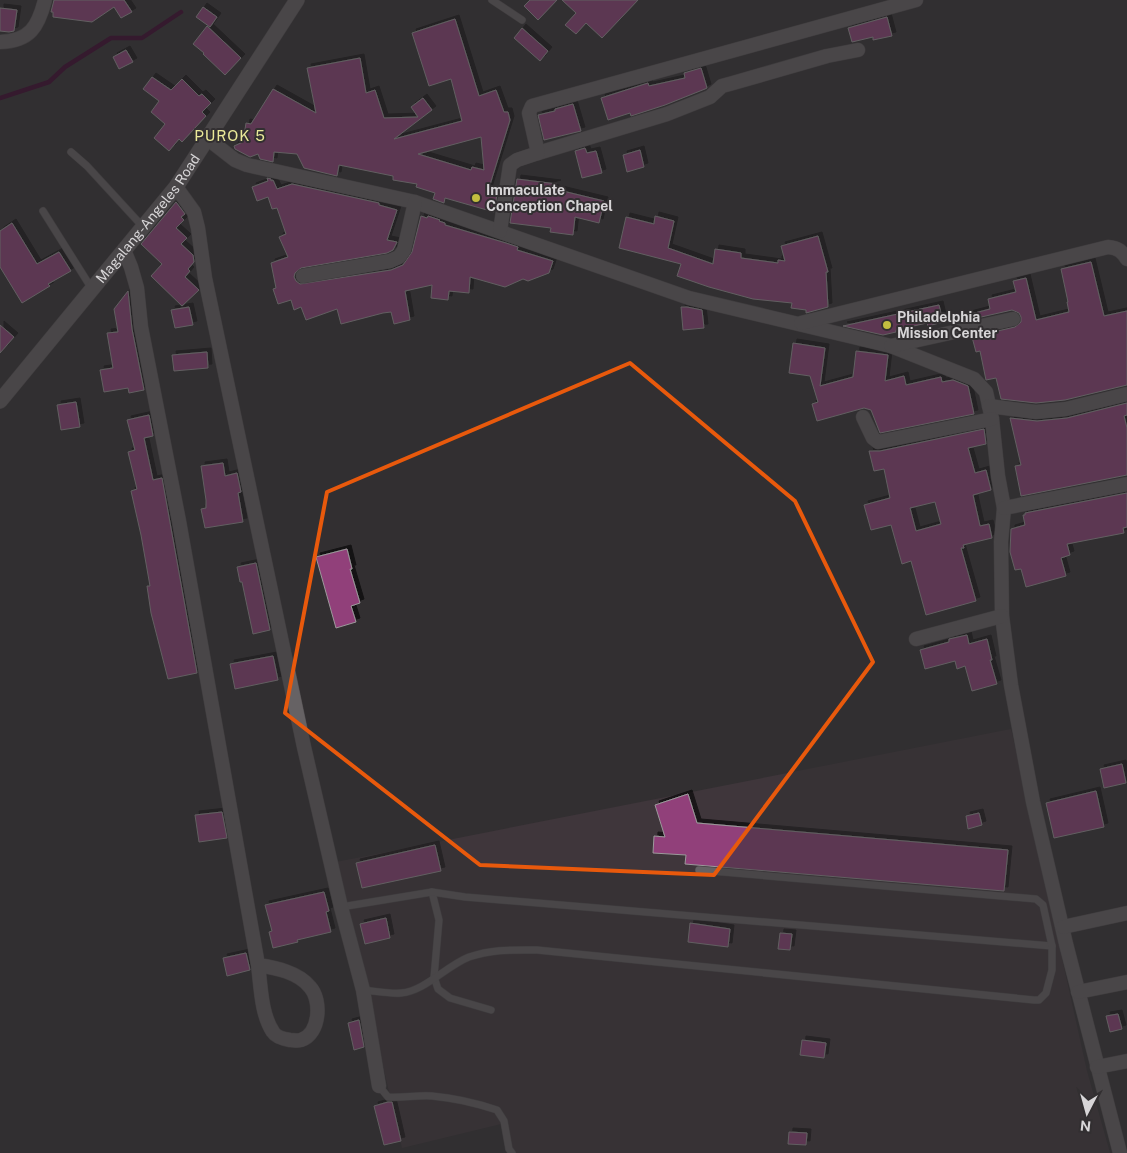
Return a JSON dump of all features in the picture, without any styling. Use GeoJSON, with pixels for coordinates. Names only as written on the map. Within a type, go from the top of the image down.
{"type":"FeatureCollection","features":[{"type":"Feature","properties":{"kind":"main road","name":"Magalang-Angeles Road"},"geometry":{"type":"LineString","coordinates":[[0,401],[176,187],[297,0]]}},
{"type":"Feature","properties":{"kind":"street"},"geometry":{"type":"LineString","coordinates":[[0,42],[11,42],[24,38],[34,30],[42,15],[45,0]]}},
{"type":"Feature","properties":{"kind":"street"},"geometry":{"type":"LineString","coordinates":[[538,153],[529,113],[532,106],[916,0]]}},
{"type":"Feature","properties":{"kind":"street"},"geometry":{"type":"LineString","coordinates":[[500,231],[510,165],[518,160],[667,114],[710,97],[722,86],[827,56],[858,50]]}},
{"type":"Feature","properties":{"kind":"street"},"geometry":{"type":"LineString","coordinates":[[208,139],[235,160],[247,165],[415,202],[690,298],[891,346],[974,379],[986,392],[1004,508],[1001,542],[1002,616],[1011,685],[1033,802],[1078,992],[1087,1022],[1096,1067],[1120,1153]]}},
{"type":"Feature","properties":{"kind":"street"},"geometry":{"type":"LineString","coordinates":[[176,187],[194,212],[198,228],[209,297],[304,747],[341,907],[363,990],[379,1086]]}},
{"type":"Feature","properties":{"kind":"street"},"geometry":{"type":"LineString","coordinates":[[303,276],[390,261],[398,257],[404,250],[415,202]]}},
{"type":"Feature","properties":{"kind":"street"},"geometry":{"type":"LineString","coordinates":[[798,324],[1108,247],[1116,248],[1123,252],[1127,259]]}},
{"type":"Feature","properties":{"kind":"street"},"geometry":{"type":"LineString","coordinates":[[124,250],[137,288],[141,327],[179,521],[258,965],[266,1020],[274,1035],[300,1041],[310,1034],[316,1021],[318,1005],[311,987],[297,977],[278,968],[258,965]]}},
{"type":"Feature","properties":{"kind":"street"},"geometry":{"type":"LineString","coordinates":[[891,346],[1013,319]]}},
{"type":"Feature","properties":{"kind":"street"},"geometry":{"type":"LineString","coordinates":[[863,416],[873,438],[878,442],[990,413],[1066,409],[1127,394]]}},
{"type":"Feature","properties":{"kind":"street"},"geometry":{"type":"LineString","coordinates":[[1004,508],[1127,484]]}},
{"type":"Feature","properties":{"kind":"street"},"geometry":{"type":"LineString","coordinates":[[916,639],[1002,616]]}},
{"type":"Feature","properties":{"kind":"street"},"geometry":{"type":"LineString","coordinates":[[1063,927],[1127,913]]}},
{"type":"Feature","properties":{"kind":"street"},"geometry":{"type":"LineString","coordinates":[[1078,992],[1127,982]]}},
{"type":"Feature","properties":{"kind":"street"},"geometry":{"type":"LineString","coordinates":[[1096,1067],[1127,1061]]}},
{"type":"Feature","properties":{"kind":"lane"},"geometry":{"type":"LineString","coordinates":[[492,0],[522,20]]}},
{"type":"Feature","properties":{"kind":"lane"},"geometry":{"type":"LineString","coordinates":[[71,152],[87,166],[144,228]]}},
{"type":"Feature","properties":{"kind":"lane"},"geometry":{"type":"LineString","coordinates":[[43,211],[92,290]]}},
{"type":"Feature","properties":{"kind":"lane"},"geometry":{"type":"LineString","coordinates":[[363,990],[402,993],[422,986],[467,958],[495,950],[537,950],[1034,1000],[1042,998],[1046,994],[1052,970],[1052,946],[1043,905],[1036,899],[699,870]]}},
{"type":"Feature","properties":{"kind":"lane"},"geometry":{"type":"LineString","coordinates":[[432,892],[439,920],[434,977],[438,989],[450,998],[491,1010]]}},
{"type":"Feature","properties":{"kind":"lane"},"geometry":{"type":"LineString","coordinates":[[341,907],[432,892],[1052,946]]}},
{"type":"Feature","properties":{"kind":"lane"},"geometry":{"type":"LineString","coordinates":[[379,1086],[388,1096],[401,1098],[430,1096],[468,1102],[497,1110],[504,1121],[509,1149],[512,1153]]}},
{"type":"Feature","properties":{"kind":"highlighted area"},"geometry":{"type":"Polygon","coordinates":[[[630,363],[795,501],[873,662],[714,875],[480,865],[285,713],[327,492],[630,363]]]}},
{"type":"Feature","properties":{"kind":"shaded area"},"geometry":{"type":"Polygon","coordinates":[[[1011,729],[1087,1071],[1110,1153],[508,1153],[501,1124],[402,1148],[336,862],[1011,729]]]}},
{"type":"Feature","properties":{"kind":"building"},"geometry":{"type":"Polygon","coordinates":[[[54,0],[124,0],[132,12],[121,18],[114,7],[92,22],[53,17],[53,12],[51,12],[54,0]]]}},
{"type":"Feature","properties":{"kind":"building"},"geometry":{"type":"Polygon","coordinates":[[[530,0],[557,0],[538,20],[524,6],[530,0]]]}},
{"type":"Feature","properties":{"kind":"building"},"geometry":{"type":"Polygon","coordinates":[[[562,0],[638,0],[602,38],[586,23],[576,34],[565,25],[576,13],[562,0]]]}},
{"type":"Feature","properties":{"kind":"building"},"geometry":{"type":"Polygon","coordinates":[[[203,7],[217,17],[210,27],[196,17],[203,7]]]}},
{"type":"Feature","properties":{"kind":"building"},"geometry":{"type":"Polygon","coordinates":[[[0,8],[17,10],[14,31],[0,31],[0,8]]]}},
{"type":"Feature","properties":{"kind":"building"},"geometry":{"type":"Polygon","coordinates":[[[887,17],[892,36],[873,40],[873,37],[852,42],[848,28],[887,17]]]}},
{"type":"Feature","properties":{"kind":"building"},"geometry":{"type":"Polygon","coordinates":[[[455,19],[479,96],[496,90],[504,112],[508,112],[510,120],[488,191],[497,194],[494,212],[445,198],[444,203],[433,199],[435,193],[416,187],[417,184],[393,180],[393,176],[339,165],[337,176],[304,168],[297,154],[274,152],[273,162],[260,159],[258,154],[250,157],[235,149],[234,146],[243,142],[246,123],[251,124],[273,89],[316,113],[307,68],[360,58],[366,93],[375,90],[384,118],[418,117],[411,107],[423,98],[432,110],[394,139],[462,121],[451,79],[429,86],[412,33],[455,19]],[[481,137],[418,154],[471,170],[472,167],[484,170],[481,137]]]}},
{"type":"Feature","properties":{"kind":"building"},"geometry":{"type":"Polygon","coordinates":[[[207,26],[241,58],[225,75],[193,44],[207,26]]]}},
{"type":"Feature","properties":{"kind":"building"},"geometry":{"type":"Polygon","coordinates":[[[522,28],[548,51],[540,61],[514,38],[522,28]]]}},
{"type":"Feature","properties":{"kind":"building"},"geometry":{"type":"Polygon","coordinates":[[[126,50],[133,62],[119,69],[113,57],[126,50]]]}},
{"type":"Feature","properties":{"kind":"building"},"geometry":{"type":"Polygon","coordinates":[[[701,68],[707,88],[631,116],[630,113],[608,120],[601,98],[648,83],[649,86],[685,78],[684,73],[701,68]]]}},
{"type":"Feature","properties":{"kind":"building"},"geometry":{"type":"Polygon","coordinates":[[[152,77],[171,90],[182,79],[199,96],[202,94],[211,103],[202,112],[206,116],[182,142],[179,139],[169,151],[154,138],[165,124],[151,112],[159,101],[143,89],[152,77]]]}},
{"type":"Feature","properties":{"kind":"building"},"geometry":{"type":"Polygon","coordinates":[[[573,104],[581,131],[544,140],[538,115],[573,104]]]}},
{"type":"Feature","properties":{"kind":"building"},"geometry":{"type":"Polygon","coordinates":[[[585,148],[587,153],[596,151],[602,173],[582,178],[575,151],[585,148]]]}},
{"type":"Feature","properties":{"kind":"building"},"geometry":{"type":"Polygon","coordinates":[[[640,150],[644,167],[627,172],[623,155],[640,150]]]}},
{"type":"Feature","properties":{"kind":"building"},"geometry":{"type":"Polygon","coordinates":[[[267,178],[271,179],[271,181],[273,180],[277,189],[292,184],[379,203],[379,205],[397,210],[387,240],[397,242],[393,250],[387,253],[301,268],[295,273],[294,277],[300,284],[391,270],[403,265],[412,252],[421,216],[440,220],[445,225],[518,247],[517,250],[553,261],[549,273],[528,281],[523,279],[505,287],[470,277],[469,293],[449,291],[448,300],[431,298],[432,285],[405,291],[410,320],[394,324],[391,312],[341,324],[337,309],[306,320],[301,307],[294,310],[291,300],[278,304],[273,289],[276,288],[271,263],[288,257],[279,237],[286,234],[277,208],[272,209],[268,197],[257,201],[252,187],[268,181],[267,178]]]}},
{"type":"Feature","properties":{"kind":"building"},"geometry":{"type":"Polygon","coordinates":[[[517,179],[557,184],[546,187],[604,201],[599,223],[575,217],[573,235],[550,232],[551,228],[510,223],[517,179]]]}},
{"type":"Feature","properties":{"kind":"building"},"geometry":{"type":"Polygon","coordinates":[[[176,202],[185,214],[181,217],[184,220],[176,228],[187,238],[181,244],[193,255],[194,262],[188,269],[190,271],[185,277],[199,290],[182,306],[151,276],[162,264],[141,244],[176,202]]]}},
{"type":"Feature","properties":{"kind":"building"},"geometry":{"type":"Polygon","coordinates":[[[655,216],[674,221],[668,248],[713,264],[715,249],[741,253],[741,258],[778,263],[778,260],[785,261],[781,246],[818,236],[828,272],[826,272],[828,307],[806,313],[806,310],[791,308],[792,303],[753,299],[709,287],[677,276],[681,264],[619,248],[626,217],[654,224],[655,216]]]}},
{"type":"Feature","properties":{"kind":"building"},"geometry":{"type":"Polygon","coordinates":[[[12,223],[37,264],[59,252],[71,271],[48,284],[50,286],[22,303],[0,267],[0,231],[12,223]]]}},
{"type":"Feature","properties":{"kind":"building"},"geometry":{"type":"Polygon","coordinates":[[[1091,262],[1104,316],[1127,311],[1127,385],[1065,400],[1036,403],[1001,399],[996,378],[986,380],[980,351],[976,352],[972,337],[1015,327],[1021,322],[1021,317],[1019,313],[1012,310],[968,320],[967,315],[990,309],[988,299],[1016,292],[1013,281],[1026,278],[1036,320],[1069,312],[1061,269],[1091,262]]]}},
{"type":"Feature","properties":{"kind":"building"},"geometry":{"type":"Polygon","coordinates":[[[128,291],[132,329],[144,390],[129,393],[128,388],[104,392],[100,370],[113,368],[107,333],[118,332],[114,309],[128,291]]]}},
{"type":"Feature","properties":{"kind":"building"},"geometry":{"type":"Polygon","coordinates":[[[939,305],[943,322],[928,326],[927,323],[883,335],[843,326],[939,305]]]}},
{"type":"Feature","properties":{"kind":"building"},"geometry":{"type":"Polygon","coordinates":[[[189,307],[193,325],[175,328],[171,310],[189,307]]]}},
{"type":"Feature","properties":{"kind":"building"},"geometry":{"type":"Polygon","coordinates":[[[681,307],[702,310],[704,328],[683,330],[681,307]]]}},
{"type":"Feature","properties":{"kind":"building"},"geometry":{"type":"Polygon","coordinates":[[[0,325],[14,337],[0,353],[0,325]]]}},
{"type":"Feature","properties":{"kind":"building"},"geometry":{"type":"Polygon","coordinates":[[[793,343],[825,348],[820,386],[853,377],[856,351],[888,355],[885,381],[904,376],[906,385],[941,377],[942,382],[953,380],[968,386],[974,414],[880,433],[871,410],[864,408],[817,421],[812,404],[818,402],[810,376],[789,373],[793,343]]]}},
{"type":"Feature","properties":{"kind":"building"},"geometry":{"type":"Polygon","coordinates":[[[207,352],[208,368],[174,371],[172,355],[207,352]]]}},
{"type":"Feature","properties":{"kind":"building"},"geometry":{"type":"Polygon","coordinates":[[[76,402],[80,427],[61,430],[57,405],[76,402]]]}},
{"type":"Feature","properties":{"kind":"building"},"geometry":{"type":"Polygon","coordinates":[[[1127,403],[1127,415],[1124,416],[1127,428],[1127,475],[1021,496],[1015,466],[1021,465],[1010,418],[1037,421],[1067,418],[1127,403]]]}},
{"type":"Feature","properties":{"kind":"building"},"geometry":{"type":"Polygon","coordinates":[[[149,415],[153,436],[144,438],[153,480],[162,478],[197,673],[168,679],[151,613],[147,586],[150,586],[131,491],[137,489],[128,452],[135,450],[127,420],[149,415]]]}},
{"type":"Feature","properties":{"kind":"building"},"geometry":{"type":"Polygon","coordinates":[[[984,429],[986,444],[968,448],[975,473],[986,470],[991,490],[973,495],[980,526],[989,524],[992,538],[963,545],[964,548],[961,548],[976,601],[926,615],[911,561],[902,564],[891,525],[871,530],[864,505],[890,498],[884,469],[874,471],[869,451],[880,451],[984,429]],[[935,502],[910,508],[916,531],[941,524],[935,502]]]}},
{"type":"Feature","properties":{"kind":"building"},"geometry":{"type":"Polygon","coordinates":[[[223,463],[225,476],[237,473],[241,492],[238,493],[243,522],[205,528],[201,509],[206,508],[206,500],[201,466],[223,463]]]}},
{"type":"Feature","properties":{"kind":"building"},"geometry":{"type":"Polygon","coordinates":[[[1127,493],[1127,527],[1123,528],[1124,533],[1067,544],[1070,555],[1061,558],[1066,576],[1026,587],[1021,569],[1015,570],[1010,552],[1011,529],[1025,525],[1023,515],[1025,513],[1127,493]]]}},
{"type":"Feature","properties":{"kind":"building"},"geometry":{"type":"Polygon","coordinates":[[[347,549],[352,569],[350,569],[360,603],[351,606],[356,622],[336,628],[316,557],[347,549]]]}},
{"type":"Feature","properties":{"kind":"building"},"geometry":{"type":"Polygon","coordinates":[[[256,563],[270,630],[253,634],[237,567],[256,563]]]}},
{"type":"Feature","properties":{"kind":"building"},"geometry":{"type":"Polygon","coordinates":[[[967,635],[969,644],[987,639],[992,660],[990,660],[997,684],[972,691],[965,666],[957,669],[955,661],[925,669],[920,650],[949,642],[949,639],[967,635]]]}},
{"type":"Feature","properties":{"kind":"building"},"geometry":{"type":"Polygon","coordinates":[[[273,656],[278,680],[235,689],[230,664],[273,656]]]}},
{"type":"Feature","properties":{"kind":"building"},"geometry":{"type":"Polygon","coordinates":[[[1122,764],[1126,783],[1104,788],[1100,769],[1122,764]]]}},
{"type":"Feature","properties":{"kind":"building"},"geometry":{"type":"Polygon","coordinates":[[[1096,791],[1104,827],[1054,838],[1046,803],[1096,791]]]}},
{"type":"Feature","properties":{"kind":"building"},"geometry":{"type":"Polygon","coordinates":[[[688,794],[697,823],[1008,850],[1004,891],[685,864],[686,855],[653,853],[654,836],[665,837],[655,805],[688,794]]]}},
{"type":"Feature","properties":{"kind":"building"},"geometry":{"type":"Polygon","coordinates":[[[222,812],[227,838],[199,842],[195,815],[222,812]]]}},
{"type":"Feature","properties":{"kind":"building"},"geometry":{"type":"Polygon","coordinates":[[[979,813],[982,825],[968,829],[966,816],[979,813]]]}},
{"type":"Feature","properties":{"kind":"building"},"geometry":{"type":"Polygon","coordinates":[[[435,845],[441,871],[362,888],[356,863],[435,845]]]}},
{"type":"Feature","properties":{"kind":"building"},"geometry":{"type":"Polygon","coordinates":[[[324,892],[329,911],[326,912],[331,932],[273,948],[269,932],[272,931],[265,905],[324,892]]]}},
{"type":"Feature","properties":{"kind":"building"},"geometry":{"type":"Polygon","coordinates":[[[386,918],[390,938],[365,944],[360,924],[386,918]]]}},
{"type":"Feature","properties":{"kind":"building"},"geometry":{"type":"Polygon","coordinates":[[[690,923],[730,929],[728,947],[688,942],[690,923]]]}},
{"type":"Feature","properties":{"kind":"building"},"geometry":{"type":"Polygon","coordinates":[[[780,933],[792,934],[790,950],[778,949],[780,933]]]}},
{"type":"Feature","properties":{"kind":"building"},"geometry":{"type":"Polygon","coordinates":[[[246,953],[250,970],[227,976],[223,958],[246,953]]]}},
{"type":"Feature","properties":{"kind":"building"},"geometry":{"type":"Polygon","coordinates":[[[1118,1014],[1122,1029],[1110,1032],[1106,1016],[1118,1014]]]}},
{"type":"Feature","properties":{"kind":"building"},"geometry":{"type":"Polygon","coordinates":[[[359,1020],[364,1047],[354,1050],[348,1023],[359,1020]]]}},
{"type":"Feature","properties":{"kind":"building"},"geometry":{"type":"Polygon","coordinates":[[[802,1040],[826,1043],[824,1058],[800,1055],[802,1040]]]}},
{"type":"Feature","properties":{"kind":"building"},"geometry":{"type":"Polygon","coordinates":[[[392,1102],[401,1141],[384,1145],[374,1106],[392,1102]]]}},
{"type":"Feature","properties":{"kind":"building"},"geometry":{"type":"Polygon","coordinates":[[[789,1132],[807,1133],[806,1145],[788,1144],[789,1132]]]}},
{"type":"Feature","properties":{"kind":"waterway"},"geometry":{"type":"LineString","coordinates":[[0,98],[49,82],[65,67],[111,38],[142,38],[181,12]]}},
{"type":"Feature","properties":{"kind":"place","name":"Immaculate Conception Chapel"},"geometry":{"type":"Point","coordinates":[476,198]}},
{"type":"Feature","properties":{"kind":"place","name":"Philadelphia Mission Center"},"geometry":{"type":"Point","coordinates":[887,325]}},
{"type":"Feature","properties":{"kind":"district","name":"PUROK 5"},"geometry":{"type":"Point","coordinates":[230,136]}}]}
